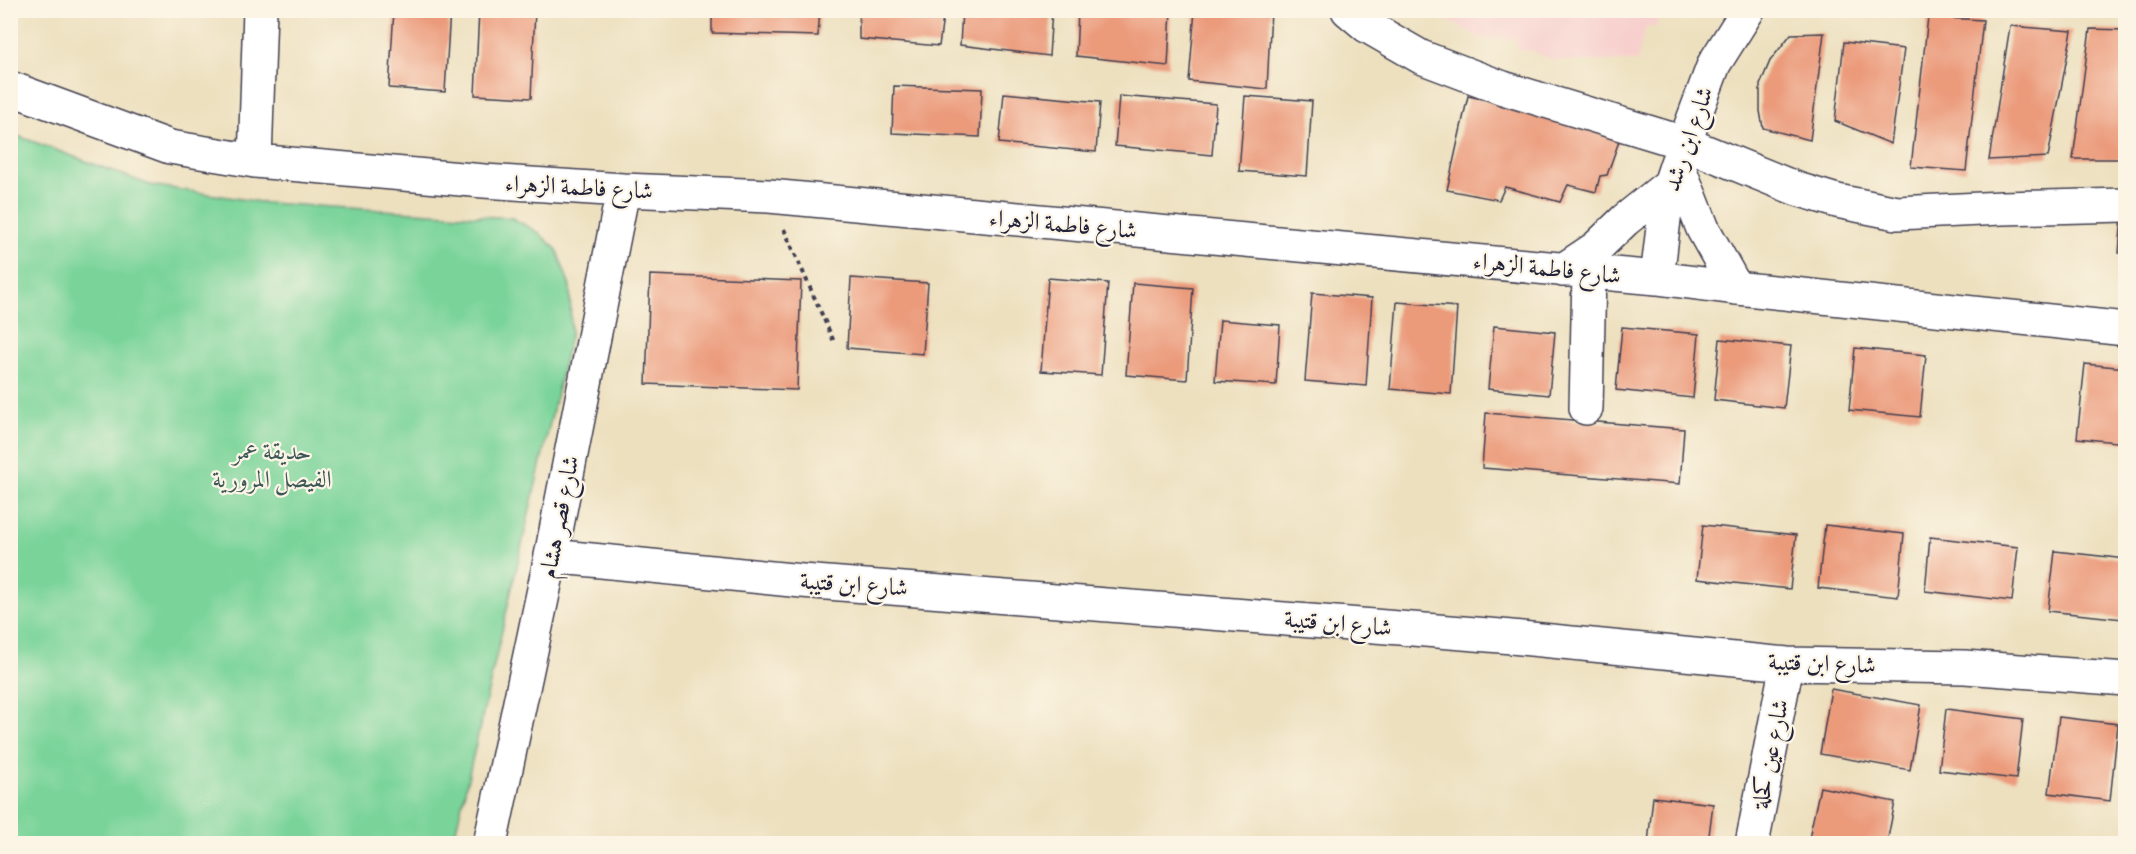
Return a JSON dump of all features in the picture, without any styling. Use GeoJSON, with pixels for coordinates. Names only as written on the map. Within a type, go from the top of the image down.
{"type":"FeatureCollection","features":[{"type":"Feature","properties":{"kind":"street"},"geometry":{"type":"LineString","coordinates":[[255,161],[260,10]]}},
{"type":"Feature","properties":{"kind":"street"},"geometry":{"type":"LineString","coordinates":[[1348,10],[1367,26],[1421,57],[1503,88],[1677,163],[1897,213],[2126,205]]}},
{"type":"Feature","properties":{"kind":"street","name":"شارع ابن رشد"},"geometry":{"type":"LineString","coordinates":[[1657,278],[1677,163],[1714,64],[1748,10]]}},
{"type":"Feature","properties":{"kind":"street","name":"شارع فاطمة الزهراء"},"geometry":{"type":"LineString","coordinates":[[10,88],[170,147],[255,161],[484,181],[769,196],[1118,229],[1398,252],[2126,329]]}},
{"type":"Feature","properties":{"kind":"street"},"geometry":{"type":"LineString","coordinates":[[1586,408],[1576,271],[1677,163]]}},
{"type":"Feature","properties":{"kind":"street"},"geometry":{"type":"LineString","coordinates":[[1677,163],[1703,229],[1736,288]]}},
{"type":"Feature","properties":{"kind":"street","name":"شارع قصر هشام"},"geometry":{"type":"LineString","coordinates":[[490,843],[551,556],[623,190]]}},
{"type":"Feature","properties":{"kind":"street","name":"شارع ابن قتيبة"},"geometry":{"type":"LineString","coordinates":[[551,556],[802,580],[1501,636],[1787,664],[1965,668],[2126,679]]}},
{"type":"Feature","properties":{"kind":"street","name":"شارع عين كحلة"},"geometry":{"type":"LineString","coordinates":[[1752,843],[1787,664]]}},
{"type":"Feature","properties":{"kind":"path"},"geometry":{"type":"LineString","coordinates":[[769,196],[835,344]]}},
{"type":"Feature","properties":{"kind":"shaded area"},"geometry":{"type":"Polygon","coordinates":[[[1430,11],[1656,11],[1658,27],[1646,27],[1637,61],[1555,61],[1532,51],[1518,50],[1515,39],[1482,39],[1430,11]]]}},
{"type":"Feature","properties":{"kind":"green space","name":"حديقة عمر الفيصل المرورية"},"geometry":{"type":"Polygon","coordinates":[[[10,133],[150,185],[267,203],[512,218],[538,232],[557,250],[570,287],[571,332],[453,843],[31,844],[11,841],[10,133]]]}},
{"type":"Feature","properties":{"kind":"building"},"geometry":{"type":"Polygon","coordinates":[[[394,10],[450,10],[445,92],[389,88],[394,10]]]}},
{"type":"Feature","properties":{"kind":"building"},"geometry":{"type":"Polygon","coordinates":[[[479,10],[535,10],[531,98],[475,95],[479,10]]]}},
{"type":"Feature","properties":{"kind":"building"},"geometry":{"type":"Polygon","coordinates":[[[712,10],[820,10],[818,36],[712,33],[712,10]]]}},
{"type":"Feature","properties":{"kind":"building"},"geometry":{"type":"Polygon","coordinates":[[[859,10],[944,10],[939,46],[859,39],[859,10]]]}},
{"type":"Feature","properties":{"kind":"building"},"geometry":{"type":"Polygon","coordinates":[[[962,10],[1052,10],[1049,56],[960,45],[962,10]]]}},
{"type":"Feature","properties":{"kind":"building"},"geometry":{"type":"Polygon","coordinates":[[[1078,10],[1171,10],[1168,66],[1076,56],[1078,10]]]}},
{"type":"Feature","properties":{"kind":"building"},"geometry":{"type":"Polygon","coordinates":[[[1195,10],[1271,10],[1267,89],[1189,81],[1195,10]]]}},
{"type":"Feature","properties":{"kind":"building"},"geometry":{"type":"Polygon","coordinates":[[[1928,17],[1983,20],[1966,171],[1911,167],[1928,17]]]}},
{"type":"Feature","properties":{"kind":"building"},"geometry":{"type":"Polygon","coordinates":[[[2010,26],[2072,31],[2048,157],[1989,160],[2010,26]]]}},
{"type":"Feature","properties":{"kind":"building"},"geometry":{"type":"Polygon","coordinates":[[[2090,29],[2126,30],[2126,159],[2073,159],[2090,29]]]}},
{"type":"Feature","properties":{"kind":"building"},"geometry":{"type":"Polygon","coordinates":[[[1824,33],[1810,140],[1763,128],[1760,111],[1760,85],[1770,61],[1791,34],[1824,33]]]}},
{"type":"Feature","properties":{"kind":"building"},"geometry":{"type":"Polygon","coordinates":[[[1844,42],[1904,49],[1891,144],[1835,121],[1844,42]]]}},
{"type":"Feature","properties":{"kind":"building"},"geometry":{"type":"Polygon","coordinates":[[[894,86],[982,89],[980,137],[892,133],[894,86]]]}},
{"type":"Feature","properties":{"kind":"building"},"geometry":{"type":"Polygon","coordinates":[[[1004,93],[1100,102],[1096,152],[999,143],[1004,93]]]}},
{"type":"Feature","properties":{"kind":"building"},"geometry":{"type":"Polygon","coordinates":[[[1119,96],[1216,104],[1212,155],[1115,146],[1119,96]]]}},
{"type":"Feature","properties":{"kind":"building"},"geometry":{"type":"Polygon","coordinates":[[[1245,96],[1312,101],[1307,176],[1239,171],[1245,96]]]}},
{"type":"Feature","properties":{"kind":"building"},"geometry":{"type":"Polygon","coordinates":[[[1468,96],[1623,130],[1607,175],[1600,176],[1596,192],[1568,185],[1560,202],[1505,187],[1499,200],[1447,190],[1468,96]]]}},
{"type":"Feature","properties":{"kind":"building"},"geometry":{"type":"Polygon","coordinates":[[[2122,215],[2126,215],[2126,253],[2119,253],[2122,215]]]}},
{"type":"Feature","properties":{"kind":"building"},"geometry":{"type":"Polygon","coordinates":[[[650,275],[801,281],[797,390],[646,384],[650,275]]]}},
{"type":"Feature","properties":{"kind":"building"},"geometry":{"type":"Polygon","coordinates":[[[851,278],[928,283],[923,354],[847,348],[851,278]]]}},
{"type":"Feature","properties":{"kind":"building"},"geometry":{"type":"Polygon","coordinates":[[[1048,278],[1108,283],[1101,375],[1041,371],[1048,278]]]}},
{"type":"Feature","properties":{"kind":"building"},"geometry":{"type":"Polygon","coordinates":[[[1133,283],[1193,288],[1187,380],[1126,375],[1133,283]]]}},
{"type":"Feature","properties":{"kind":"building"},"geometry":{"type":"Polygon","coordinates":[[[1312,293],[1372,298],[1366,386],[1305,381],[1312,293]]]}},
{"type":"Feature","properties":{"kind":"building"},"geometry":{"type":"Polygon","coordinates":[[[1397,302],[1457,307],[1451,394],[1390,389],[1397,302]]]}},
{"type":"Feature","properties":{"kind":"building"},"geometry":{"type":"Polygon","coordinates":[[[1220,320],[1280,325],[1276,385],[1215,381],[1220,320]]]}},
{"type":"Feature","properties":{"kind":"building"},"geometry":{"type":"Polygon","coordinates":[[[1494,326],[1555,332],[1549,395],[1488,389],[1494,326]]]}},
{"type":"Feature","properties":{"kind":"building"},"geometry":{"type":"Polygon","coordinates":[[[1622,327],[1699,334],[1693,398],[1616,390],[1622,327]]]}},
{"type":"Feature","properties":{"kind":"building"},"geometry":{"type":"Polygon","coordinates":[[[1720,339],[1791,346],[1784,408],[1714,400],[1720,339]]]}},
{"type":"Feature","properties":{"kind":"building"},"geometry":{"type":"Polygon","coordinates":[[[1855,348],[1926,355],[1920,417],[1849,410],[1855,348]]]}},
{"type":"Feature","properties":{"kind":"building"},"geometry":{"type":"Polygon","coordinates":[[[2085,364],[2126,368],[2126,443],[2077,438],[2085,364]]]}},
{"type":"Feature","properties":{"kind":"building"},"geometry":{"type":"Polygon","coordinates":[[[1486,413],[1684,429],[1680,484],[1482,468],[1486,413]]]}},
{"type":"Feature","properties":{"kind":"building"},"geometry":{"type":"Polygon","coordinates":[[[1703,525],[1796,535],[1790,589],[1697,579],[1703,525]]]}},
{"type":"Feature","properties":{"kind":"building"},"geometry":{"type":"Polygon","coordinates":[[[1825,525],[1904,534],[1898,597],[1818,588],[1825,525]]]}},
{"type":"Feature","properties":{"kind":"building"},"geometry":{"type":"Polygon","coordinates":[[[1930,537],[2018,547],[2012,601],[1925,591],[1930,537]]]}},
{"type":"Feature","properties":{"kind":"building"},"geometry":{"type":"Polygon","coordinates":[[[2055,551],[2126,559],[2126,598],[2123,619],[2048,611],[2055,551]]]}},
{"type":"Feature","properties":{"kind":"building"},"geometry":{"type":"Polygon","coordinates":[[[1831,689],[1921,705],[1910,770],[1820,754],[1831,689]]]}},
{"type":"Feature","properties":{"kind":"building"},"geometry":{"type":"Polygon","coordinates":[[[1946,709],[2023,719],[2016,779],[1939,770],[1946,709]]]}},
{"type":"Feature","properties":{"kind":"building"},"geometry":{"type":"Polygon","coordinates":[[[2059,717],[2118,724],[2110,801],[2049,793],[2059,717]]]}},
{"type":"Feature","properties":{"kind":"building"},"geometry":{"type":"Polygon","coordinates":[[[1820,787],[1895,802],[1887,843],[1808,843],[1820,787]]]}},
{"type":"Feature","properties":{"kind":"building"},"geometry":{"type":"Polygon","coordinates":[[[1653,797],[1713,804],[1708,843],[1648,843],[1653,797]]]}}]}
